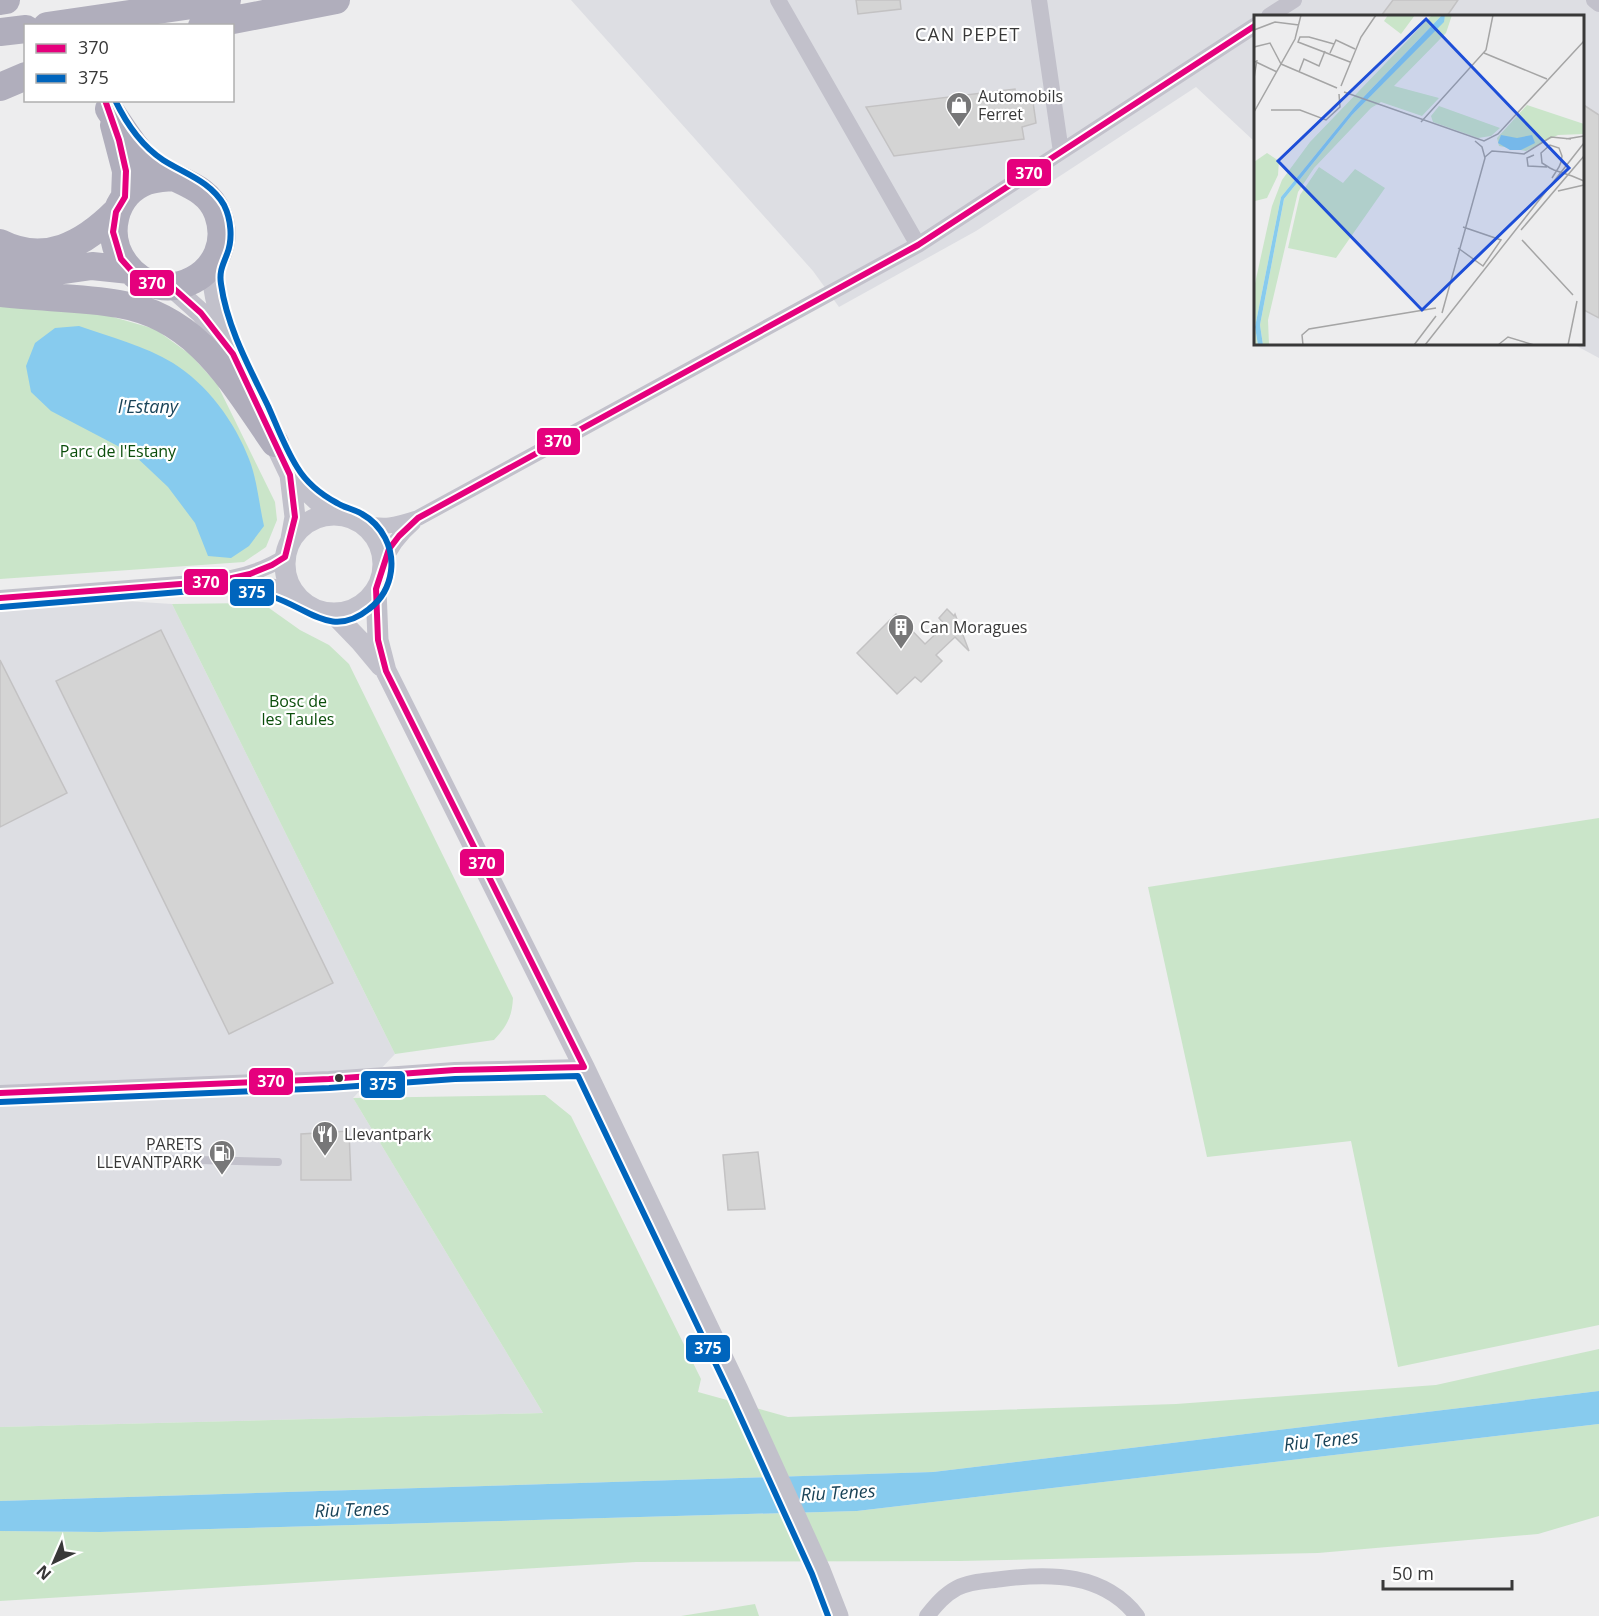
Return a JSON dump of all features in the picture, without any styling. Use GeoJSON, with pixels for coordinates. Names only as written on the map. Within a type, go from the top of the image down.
{"type":"FeatureCollection","features":[{"type":"Feature","properties":{"kind":"highway"},"geometry":{"type":"LineString","coordinates":[[0,1],[6,0]]}},
{"type":"Feature","properties":{"kind":"highway"},"geometry":{"type":"LineString","coordinates":[[57,0],[69,24]]}},
{"type":"Feature","properties":{"kind":"highway"},"geometry":{"type":"LineString","coordinates":[[61,24],[227,0]]}},
{"type":"Feature","properties":{"kind":"highway"},"geometry":{"type":"LineString","coordinates":[[212,24],[336,0]]}},
{"type":"Feature","properties":{"kind":"highway"},"geometry":{"type":"LineString","coordinates":[[0,32],[24,29]]}},
{"type":"Feature","properties":{"kind":"highway"},"geometry":{"type":"LineString","coordinates":[[0,87],[24,76]]}},
{"type":"Feature","properties":{"kind":"highway"},"geometry":{"type":"LineString","coordinates":[[107,105],[154,166],[192,185],[207,196],[218,212],[222,231],[219,250],[211,265],[199,277],[186,284],[172,287],[149,283],[129,270],[121,259],[113,232],[127,183],[123,158],[107,105]]}},
{"type":"Feature","properties":{"kind":"highway"},"geometry":{"type":"LineString","coordinates":[[0,243],[22,251],[40,252],[62,249],[78,243],[93,233],[138,185],[147,181],[174,177]]}},
{"type":"Feature","properties":{"kind":"highway"},"geometry":{"type":"LineString","coordinates":[[0,270],[18,274],[36,274],[92,266],[129,270]]}},
{"type":"Feature","properties":{"kind":"highway"},"geometry":{"type":"LineString","coordinates":[[0,293],[117,303],[145,310],[169,321],[194,338],[224,369],[275,443]]}},
{"type":"Feature","properties":{"kind":"street"},"geometry":{"type":"LineString","coordinates":[[778,0],[918,245]]}},
{"type":"Feature","properties":{"kind":"street"},"geometry":{"type":"LineString","coordinates":[[1039,0],[1060,152]]}},
{"type":"Feature","properties":{"kind":"street"},"geometry":{"type":"LineString","coordinates":[[1271,15],[1294,0]]}},
{"type":"Feature","properties":{"kind":"street"},"geometry":{"type":"LineString","coordinates":[[1594,0],[1599,4]]}},
{"type":"Feature","properties":{"kind":"street"},"geometry":{"type":"LineString","coordinates":[[361,523],[383,527],[418,518],[918,245],[1254,26]]}},
{"type":"Feature","properties":{"kind":"street"},"geometry":{"type":"LineString","coordinates":[[211,265],[214,297],[233,354],[290,475],[295,517],[288,548],[286,577],[297,597]]}},
{"type":"Feature","properties":{"kind":"street"},"geometry":{"type":"LineString","coordinates":[[172,287],[201,313],[233,354]]}},
{"type":"Feature","properties":{"kind":"street"},"geometry":{"type":"LineString","coordinates":[[290,475],[319,502],[339,515],[361,523],[369,530],[381,552],[383,564]]}},
{"type":"Feature","properties":{"kind":"street"},"geometry":{"type":"LineString","coordinates":[[0,598],[219,581],[250,574],[272,566],[307,523],[317,518],[339,515]]}},
{"type":"Feature","properties":{"kind":"street"},"geometry":{"type":"LineString","coordinates":[[219,581],[274,587],[297,597],[319,611],[346,612],[358,607],[376,589],[389,549],[418,518]]}},
{"type":"Feature","properties":{"kind":"street"},"geometry":{"type":"LineString","coordinates":[[376,589],[378,640],[386,671],[584,1067],[744,1405],[820,1570],[838,1616]]}},
{"type":"Feature","properties":{"kind":"street"},"geometry":{"type":"LineString","coordinates":[[333,613],[362,642],[386,671]]}},
{"type":"Feature","properties":{"kind":"street"},"geometry":{"type":"LineString","coordinates":[[0,1094],[454,1070],[584,1067]]}},
{"type":"Feature","properties":{"kind":"street"},"geometry":{"type":"LineString","coordinates":[[927,1616],[940,1599],[958,1587],[1022,1577],[1063,1576],[1086,1581],[1109,1591],[1122,1600],[1137,1616]]}},
{"type":"Feature","properties":{"kind":"lane"},"geometry":{"type":"LineString","coordinates":[[160,1159],[278,1162]]}},
{"type":"Feature","properties":{"kind":"shaded area"},"geometry":{"type":"Polygon","coordinates":[[[571,0],[1599,0],[1599,358],[1575,345],[1584,345],[1584,15],[1254,15],[1254,141],[1196,87],[976,231],[839,307],[813,271],[571,0]]]}},
{"type":"Feature","properties":{"kind":"shaded area"},"geometry":{"type":"Polygon","coordinates":[[[0,593],[172,604],[395,1054],[353,1098],[543,1413],[0,1427],[0,593]]]}},
{"type":"Feature","properties":{"kind":"green space","name":"Parc de l'Estany"},"geometry":{"type":"Polygon","coordinates":[[[0,305],[106,315],[155,329],[191,355],[217,384],[275,502],[277,520],[266,547],[244,562],[0,579],[0,305]]]}},
{"type":"Feature","properties":{"kind":"green space","name":"Bosc de les Taules"},"geometry":{"type":"Polygon","coordinates":[[[252,603],[269,608],[300,630],[329,645],[349,664],[513,998],[508,1021],[494,1040],[395,1054],[172,604],[252,603]]]}},
{"type":"Feature","properties":{"kind":"green space"},"geometry":{"type":"Polygon","coordinates":[[[1599,818],[1599,1325],[1398,1367],[1351,1141],[1207,1157],[1148,887],[1599,818]]]}},
{"type":"Feature","properties":{"kind":"green space"},"geometry":{"type":"Polygon","coordinates":[[[545,1095],[571,1116],[701,1379],[698,1392],[788,1417],[1176,1404],[1436,1385],[1599,1349],[1599,1391],[933,1472],[0,1501],[0,1427],[543,1413],[353,1098],[545,1095]]]}},
{"type":"Feature","properties":{"kind":"green space"},"geometry":{"type":"Polygon","coordinates":[[[1599,1424],[1599,1516],[1538,1534],[1318,1553],[960,1561],[636,1562],[0,1601],[0,1531],[100,1532],[857,1511],[1599,1424]]]}},
{"type":"Feature","properties":{"kind":"green space"},"geometry":{"type":"Polygon","coordinates":[[[755,1604],[759,1616],[681,1616],[755,1604]]]}},
{"type":"Feature","properties":{"kind":"water","name":"l'Estany"},"geometry":{"type":"Polygon","coordinates":[[[79,326],[139,347],[173,363],[197,382],[219,405],[243,445],[256,483],[264,526],[249,546],[231,558],[208,556],[195,523],[168,487],[133,454],[51,411],[31,392],[26,366],[35,343],[55,328],[79,326]]]}},
{"type":"Feature","properties":{"kind":"water","name":"Riu Tenes"},"geometry":{"type":"Polygon","coordinates":[[[1599,1391],[1599,1424],[857,1511],[100,1532],[0,1531],[0,1501],[933,1472],[1599,1391]]]}},
{"type":"Feature","properties":{"kind":"building"},"geometry":{"type":"Polygon","coordinates":[[[856,0],[900,0],[901,9],[858,14],[856,0]]]}},
{"type":"Feature","properties":{"kind":"building"},"geometry":{"type":"Polygon","coordinates":[[[1393,0],[1458,0],[1448,15],[1382,15],[1393,0]]]}},
{"type":"Feature","properties":{"kind":"building"},"geometry":{"type":"Polygon","coordinates":[[[1015,89],[1017,103],[1033,102],[1036,123],[1022,127],[1024,139],[894,156],[866,107],[1015,89]]]}},
{"type":"Feature","properties":{"kind":"building"},"geometry":{"type":"Polygon","coordinates":[[[1584,105],[1599,115],[1599,318],[1584,310],[1584,105]]]}},
{"type":"Feature","properties":{"kind":"building","name":"Can Moragues"},"geometry":{"type":"Polygon","coordinates":[[[947,609],[954,616],[955,614],[969,651],[955,637],[936,655],[942,661],[921,682],[915,677],[897,694],[857,653],[896,614],[925,644],[945,625],[939,618],[947,609]]]}},
{"type":"Feature","properties":{"kind":"building"},"geometry":{"type":"Polygon","coordinates":[[[161,630],[333,983],[229,1034],[56,681],[161,630]]]}},
{"type":"Feature","properties":{"kind":"building"},"geometry":{"type":"Polygon","coordinates":[[[0,660],[67,793],[0,827],[0,660]]]}},
{"type":"Feature","properties":{"kind":"building","name":"Llevantpark"},"geometry":{"type":"Polygon","coordinates":[[[349,1131],[351,1180],[301,1180],[301,1134],[349,1131]]]}},
{"type":"Feature","properties":{"kind":"building"},"geometry":{"type":"Polygon","coordinates":[[[758,1152],[765,1209],[728,1210],[723,1155],[758,1152]]]}},
{"type":"Feature","properties":{"kind":"transit line","name":"370"},"geometry":{"type":"LineString","coordinates":[[0,1093],[329,1079],[455,1070],[584,1067],[386,671],[378,640],[376,589],[389,549],[418,518],[918,245],[1254,26]]}},
{"type":"Feature","properties":{"kind":"transit line","name":"370"},"geometry":{"type":"LineString","coordinates":[[0,598],[219,581],[250,574],[285,557],[295,517],[290,475],[233,354],[201,313],[172,287],[160,286],[138,278],[121,259],[113,232],[116,212],[125,197],[126,171],[119,140],[106,102]]}},
{"type":"Feature","properties":{"kind":"transit line","name":"375"},"geometry":{"type":"LineString","coordinates":[[1,607],[222,590],[243,591],[273,597],[320,618],[343,621],[356,618],[369,609],[384,592],[390,577],[391,554],[381,531],[362,514],[326,496],[301,473],[285,445],[246,362],[228,316],[221,284],[221,272],[231,236],[230,223],[224,205],[212,190],[163,160],[148,148],[129,125],[116,102]]}},
{"type":"Feature","properties":{"kind":"transit line","name":"375"},"geometry":{"type":"LineString","coordinates":[[0,1102],[329,1088],[455,1079],[578,1076],[730,1394],[812,1574],[828,1616]]}},
{"type":"Feature","properties":{"kind":"place","name":"Automobils Ferret"},"geometry":{"type":"Point","coordinates":[959,128]}},
{"type":"Feature","properties":{"kind":"place","name":"Can Moragues"},"geometry":{"type":"Point","coordinates":[901,650]}},
{"type":"Feature","properties":{"kind":"place","name":"Llevantpark"},"geometry":{"type":"Point","coordinates":[325,1157]}},
{"type":"Feature","properties":{"kind":"place","name":"PARETS LLEVANTPARK"},"geometry":{"type":"Point","coordinates":[222,1176]}},
{"type":"Feature","properties":{"kind":"district","name":"CAN PEPET"},"geometry":{"type":"Point","coordinates":[968,34]}}]}
